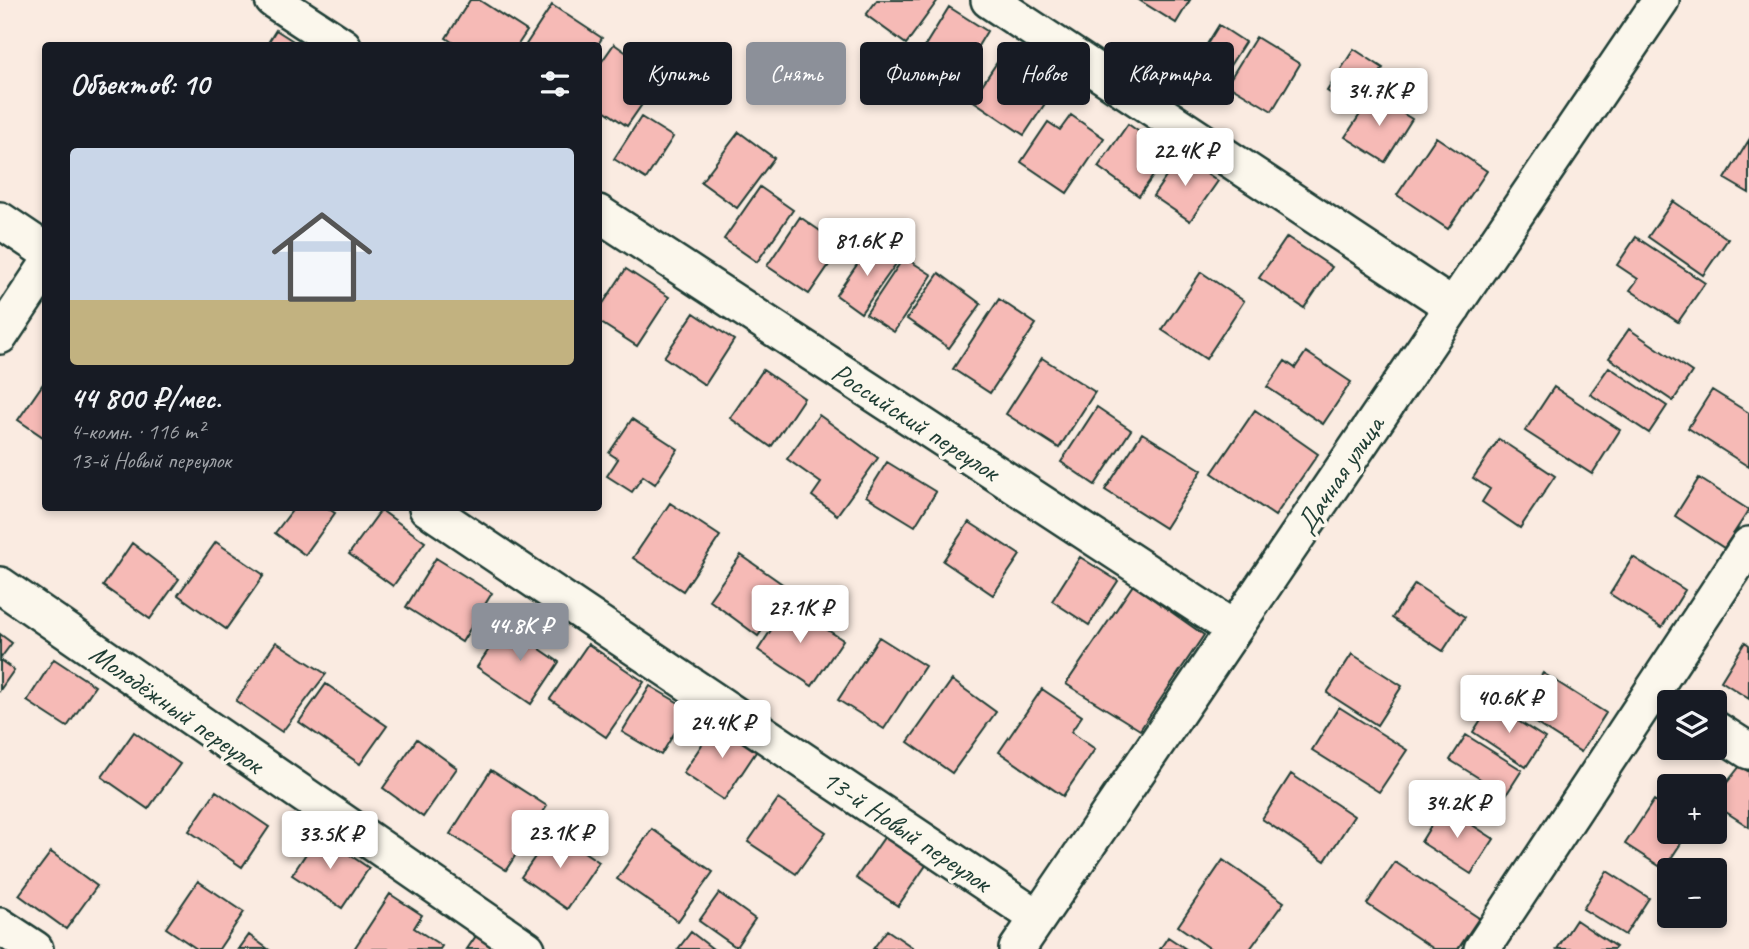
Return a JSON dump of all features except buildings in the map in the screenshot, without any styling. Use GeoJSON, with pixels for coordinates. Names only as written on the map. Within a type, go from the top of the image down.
{"type":"FeatureCollection","features":[{"type":"Feature","properties":{"kind":"street"},"geometry":{"type":"LineString","coordinates":[[273,0],[337,42]]}},
{"type":"Feature","properties":{"kind":"street"},"geometry":{"type":"LineString","coordinates":[[989,0],[1452,307]]}},
{"type":"Feature","properties":{"kind":"street","name":"Дачная улица"},"geometry":{"type":"LineString","coordinates":[[1017,949],[1661,0]]}},
{"type":"Feature","properties":{"kind":"street","name":"Российский переулок"},"geometry":{"type":"LineString","coordinates":[[602,216],[1234,629]]}},
{"type":"Feature","properties":{"kind":"street"},"geometry":{"type":"LineString","coordinates":[[0,220],[42,248]]}},
{"type":"Feature","properties":{"kind":"street"},"geometry":{"type":"LineString","coordinates":[[0,336],[42,273]]}},
{"type":"Feature","properties":{"kind":"street","name":"13-й Новый переулок"},"geometry":{"type":"LineString","coordinates":[[431,511],[1038,918]]}},
{"type":"Feature","properties":{"kind":"street"},"geometry":{"type":"LineString","coordinates":[[1667,690],[1749,545]]}},
{"type":"Feature","properties":{"kind":"street","name":"Молодёжный переулок"},"geometry":{"type":"LineString","coordinates":[[0,585],[527,949]]}},
{"type":"Feature","properties":{"kind":"street"},"geometry":{"type":"LineString","coordinates":[[1482,949],[1657,705]]}},
{"type":"Feature","properties":{"kind":"street"},"geometry":{"type":"LineString","coordinates":[[1727,737],[1749,751]]}},
{"type":"Feature","properties":{"kind":"street"},"geometry":{"type":"LineString","coordinates":[[0,926],[35,949]]}}]}
